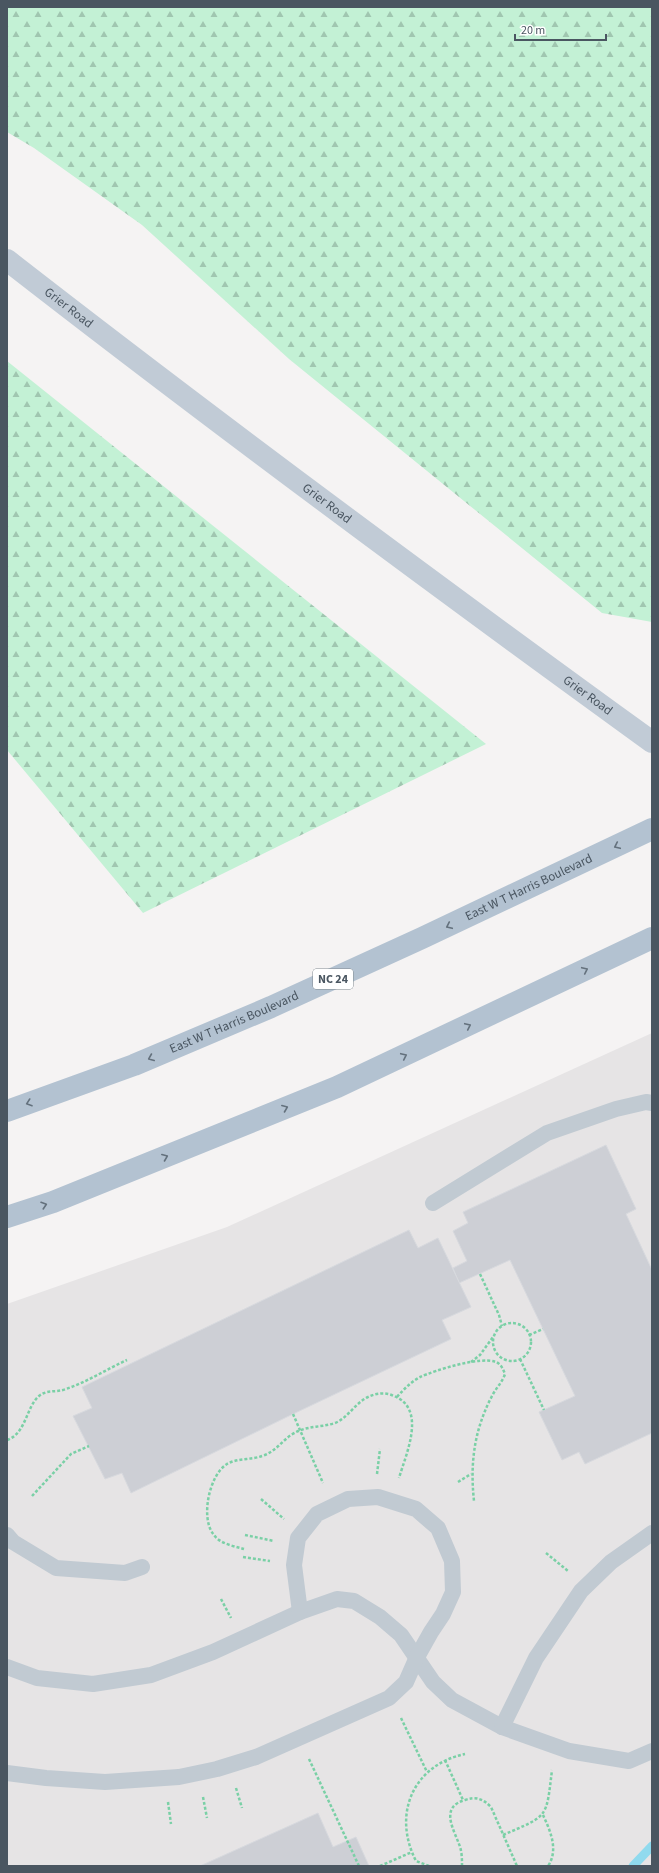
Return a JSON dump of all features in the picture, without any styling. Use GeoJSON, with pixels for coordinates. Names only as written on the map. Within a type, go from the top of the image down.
{"type":"FeatureCollection","features":[{"type":"Feature","properties":{"kind":"main road","name":"East W T Harris Boulevard"},"geometry":{"type":"LineString","coordinates":[[7,1111],[134,1065],[271,1007],[422,938],[652,829]]}},
{"type":"Feature","properties":{"kind":"main road"},"geometry":{"type":"LineString","coordinates":[[7,1218],[53,1202],[337,1087],[652,938]]}},
{"type":"Feature","properties":{"kind":"street","name":"Grier Road"},"geometry":{"type":"LineString","coordinates":[[7,260],[135,359],[454,598],[652,742]]}},
{"type":"Feature","properties":{"kind":"lane"},"geometry":{"type":"LineString","coordinates":[[433,1203],[547,1133],[616,1109],[646,1102],[652,1103]]}},
{"type":"Feature","properties":{"kind":"lane"},"geometry":{"type":"LineString","coordinates":[[7,1773],[46,1778],[105,1782],[179,1777],[217,1770],[256,1757],[389,1698],[406,1682],[416,1657],[443,1614],[453,1592],[452,1561],[438,1528],[416,1509],[378,1498],[348,1499],[317,1514],[299,1540],[294,1565],[300,1612]]}},
{"type":"Feature","properties":{"kind":"lane"},"geometry":{"type":"LineString","coordinates":[[502,1727],[536,1658],[581,1591],[611,1562],[652,1533]]}},
{"type":"Feature","properties":{"kind":"lane"},"geometry":{"type":"LineString","coordinates":[[9,1542],[56,1568],[125,1573],[142,1566]]}},
{"type":"Feature","properties":{"kind":"lane"},"geometry":{"type":"LineString","coordinates":[[7,1667],[36,1678],[93,1684],[150,1675],[213,1652],[300,1612],[337,1599],[354,1601],[380,1617],[401,1635],[433,1682],[452,1700],[502,1727],[569,1751],[629,1761],[652,1751]]}},
{"type":"Feature","properties":{"kind":"path"},"geometry":{"type":"LineString","coordinates":[[480,1274],[502,1326]]}},
{"type":"Feature","properties":{"kind":"path"},"geometry":{"type":"LineString","coordinates":[[470,1363],[483,1351],[494,1335],[502,1326],[513,1323],[519,1324],[529,1335],[531,1345],[529,1351],[520,1359],[507,1361],[494,1348],[494,1335]]}},
{"type":"Feature","properties":{"kind":"path"},"geometry":{"type":"LineString","coordinates":[[529,1335],[543,1329]]}},
{"type":"Feature","properties":{"kind":"path"},"geometry":{"type":"LineString","coordinates":[[497,1363],[502,1357]]}},
{"type":"Feature","properties":{"kind":"path"},"geometry":{"type":"LineString","coordinates":[[520,1359],[544,1410]]}},
{"type":"Feature","properties":{"kind":"path"},"geometry":{"type":"LineString","coordinates":[[7,1440],[11,1439],[24,1424],[37,1398],[44,1392],[66,1389],[127,1360]]}},
{"type":"Feature","properties":{"kind":"path"},"geometry":{"type":"LineString","coordinates":[[397,1397],[407,1385],[420,1377],[442,1369],[470,1363],[490,1361],[497,1363],[503,1368],[505,1374],[492,1396],[481,1420],[475,1441],[472,1474],[474,1501]]}},
{"type":"Feature","properties":{"kind":"path"},"geometry":{"type":"LineString","coordinates":[[244,1549],[221,1541],[214,1536],[209,1528],[206,1518],[211,1487],[217,1473],[227,1464],[262,1457],[271,1453],[292,1434],[312,1426],[328,1425],[338,1422],[368,1396],[384,1394],[397,1397],[404,1403],[410,1412],[412,1431],[406,1454]]}},
{"type":"Feature","properties":{"kind":"path"},"geometry":{"type":"LineString","coordinates":[[293,1414],[323,1483]]}},
{"type":"Feature","properties":{"kind":"path"},"geometry":{"type":"LineString","coordinates":[[32,1496],[71,1454],[89,1446]]}},
{"type":"Feature","properties":{"kind":"path"},"geometry":{"type":"LineString","coordinates":[[458,1482],[472,1474]]}},
{"type":"Feature","properties":{"kind":"path"},"geometry":{"type":"LineString","coordinates":[[262,1499],[299,1540]]}},
{"type":"Feature","properties":{"kind":"path"},"geometry":{"type":"LineString","coordinates":[[245,1535],[299,1540]]}},
{"type":"Feature","properties":{"kind":"path"},"geometry":{"type":"LineString","coordinates":[[400,1716],[427,1772]]}},
{"type":"Feature","properties":{"kind":"path"},"geometry":{"type":"LineString","coordinates":[[429,1866],[416,1860],[412,1852],[407,1828],[407,1808],[414,1788],[427,1772],[445,1760],[465,1754]]}},
{"type":"Feature","properties":{"kind":"path"},"geometry":{"type":"LineString","coordinates":[[308,1757],[358,1866]]}},
{"type":"Feature","properties":{"kind":"path"},"geometry":{"type":"LineString","coordinates":[[445,1760],[463,1800]]}},
{"type":"Feature","properties":{"kind":"path"},"geometry":{"type":"LineString","coordinates":[[503,1835],[535,1821],[543,1815],[547,1807],[552,1769]]}},
{"type":"Feature","properties":{"kind":"path"},"geometry":{"type":"LineString","coordinates":[[462,1866],[460,1845],[450,1825],[450,1814],[455,1806],[463,1800],[474,1798],[483,1800],[491,1807],[517,1866]]}},
{"type":"Feature","properties":{"kind":"path"},"geometry":{"type":"LineString","coordinates":[[543,1815],[550,1830],[553,1850],[548,1866]]}},
{"type":"Feature","properties":{"kind":"path"},"geometry":{"type":"LineString","coordinates":[[380,1866],[412,1852]]}},
{"type":"Feature","properties":{"kind":"shaded area"},"geometry":{"type":"Polygon","coordinates":[[[652,1033],[652,1866],[7,1866],[7,1304],[227,1227],[652,1033]]]}},
{"type":"Feature","properties":{"kind":"green space"},"geometry":{"type":"Polygon","coordinates":[[[7,7],[652,7],[652,622],[602,613],[289,359],[142,225],[34,148],[7,132],[7,7]]]}},
{"type":"Feature","properties":{"kind":"green space"},"geometry":{"type":"Polygon","coordinates":[[[7,361],[486,744],[143,913],[7,750],[7,361]]]}},
{"type":"Feature","properties":{"kind":"building"},"geometry":{"type":"Polygon","coordinates":[[[606,1145],[636,1209],[626,1214],[652,1270],[652,1433],[585,1464],[579,1452],[562,1460],[539,1412],[575,1396],[510,1260],[459,1283],[453,1268],[467,1261],[453,1231],[468,1223],[463,1212],[606,1145]]]}},
{"type":"Feature","properties":{"kind":"building"},"geometry":{"type":"Polygon","coordinates":[[[409,1230],[418,1248],[438,1238],[471,1307],[442,1320],[451,1339],[131,1493],[122,1473],[105,1479],[73,1416],[92,1408],[82,1387],[409,1230]]]}},
{"type":"Feature","properties":{"kind":"building"},"geometry":{"type":"Polygon","coordinates":[[[318,1813],[333,1847],[356,1837],[369,1866],[200,1866],[318,1813]]]}},
{"type":"Feature","properties":{"kind":"waterway"},"geometry":{"type":"LineString","coordinates":[[633,1866],[652,1846]]}}]}
